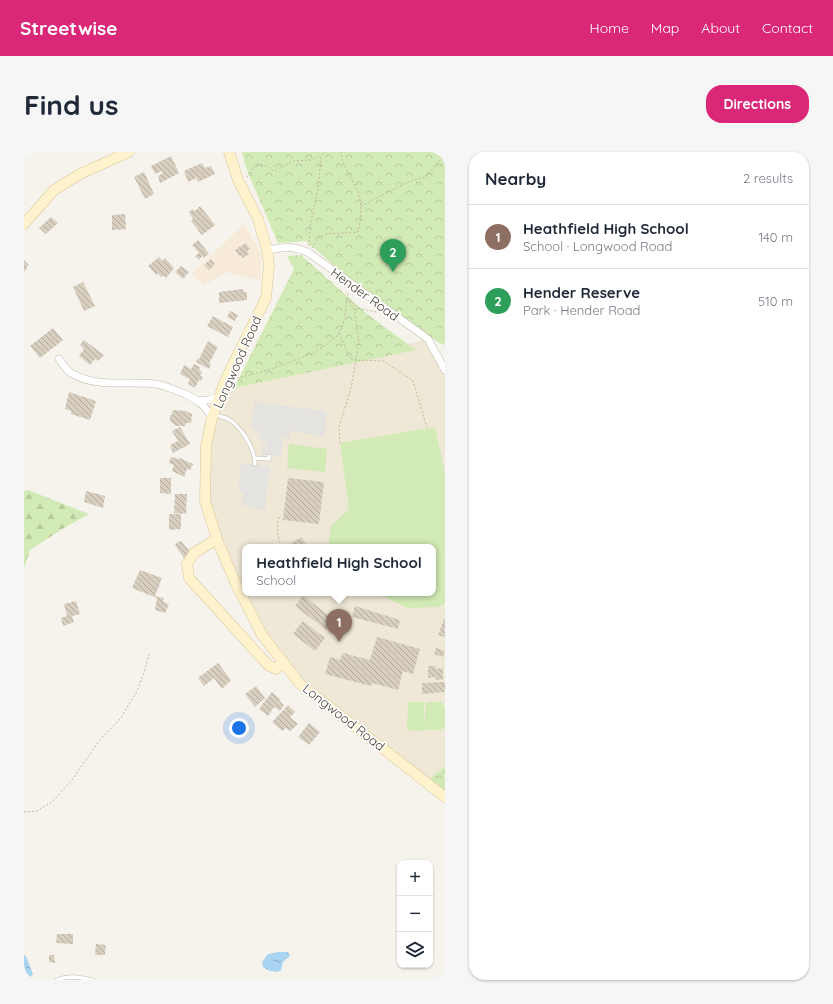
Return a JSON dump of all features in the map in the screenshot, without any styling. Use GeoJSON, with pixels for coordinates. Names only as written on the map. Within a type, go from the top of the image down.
{"type":"FeatureCollection","features":[{"type":"Feature","properties":{"kind":"street"},"geometry":{"type":"LineString","coordinates":[[24,224],[54,190],[80,174],[129,152]]}},
{"type":"Feature","properties":{"kind":"street","name":"Longwood Road"},"geometry":{"type":"LineString","coordinates":[[229,152],[238,180],[258,220],[267,250],[269,265],[266,298],[219,397],[206,446],[205,501],[217,538],[234,582],[255,622],[262,634],[300,684],[445,797]]}},
{"type":"Feature","properties":{"kind":"street","name":"Hender Road"},"geometry":{"type":"LineString","coordinates":[[267,250],[286,246],[298,248],[309,253],[428,339],[445,370]]}},
{"type":"Feature","properties":{"kind":"street"},"geometry":{"type":"LineString","coordinates":[[59,359],[70,372],[82,378],[100,383],[155,384],[170,388],[198,401],[213,416]]}},
{"type":"Feature","properties":{"kind":"street"},"geometry":{"type":"LineString","coordinates":[[198,401],[219,397]]}},
{"type":"Feature","properties":{"kind":"street"},"geometry":{"type":"LineString","coordinates":[[217,538],[194,553],[187,564],[189,578],[268,665],[276,669],[283,661]]}},
{"type":"Feature","properties":{"kind":"lane"},"geometry":{"type":"LineString","coordinates":[[213,416],[227,419],[244,434],[254,452],[255,464]]}},
{"type":"Feature","properties":{"kind":"lane"},"geometry":{"type":"LineString","coordinates":[[255,458],[269,459],[269,456]]}},
{"type":"Feature","properties":{"kind":"lane"},"geometry":{"type":"LineString","coordinates":[[57,980],[64,977],[92,980]]}},
{"type":"Feature","properties":{"kind":"path"},"geometry":{"type":"LineString","coordinates":[[238,180],[245,179],[256,165],[267,166],[274,171],[294,161],[310,160],[321,156],[325,152]]}},
{"type":"Feature","properties":{"kind":"path"},"geometry":{"type":"LineString","coordinates":[[309,253],[318,238],[326,234],[358,232],[361,217],[361,206],[358,194],[347,172],[341,152]]}},
{"type":"Feature","properties":{"kind":"path"},"geometry":{"type":"LineString","coordinates":[[309,253],[310,227],[319,183],[321,156]]}},
{"type":"Feature","properties":{"kind":"path"},"geometry":{"type":"LineString","coordinates":[[361,206],[410,181],[426,177],[439,161],[445,158]]}},
{"type":"Feature","properties":{"kind":"path"},"geometry":{"type":"LineString","coordinates":[[226,381],[273,369],[330,343],[339,332],[345,314],[350,282]]}},
{"type":"Feature","properties":{"kind":"path"},"geometry":{"type":"LineString","coordinates":[[347,300],[361,309],[376,312],[390,311]]}},
{"type":"Feature","properties":{"kind":"path"},"geometry":{"type":"LineString","coordinates":[[340,443],[338,427],[351,388],[359,344],[357,320],[354,308],[347,300]]}},
{"type":"Feature","properties":{"kind":"path"},"geometry":{"type":"LineString","coordinates":[[339,332],[350,358],[357,360],[384,361],[413,381],[427,428]]}},
{"type":"Feature","properties":{"kind":"path"},"geometry":{"type":"LineString","coordinates":[[279,517],[276,527],[277,537],[280,544]]}},
{"type":"Feature","properties":{"kind":"path"},"geometry":{"type":"LineString","coordinates":[[24,812],[37,811],[53,801],[72,780],[99,740],[120,719],[136,693],[144,674],[149,654]]}},
{"type":"Feature","properties":{"kind":"path"},"geometry":{"type":"LineString","coordinates":[[440,775],[445,771]]}},
{"type":"Feature","properties":{"kind":"shaded area"},"geometry":{"type":"Polygon","coordinates":[[[244,224],[261,254],[261,281],[227,272],[204,285],[191,275],[244,224]]]}},
{"type":"Feature","properties":{"kind":"shaded area"},"geometry":{"type":"Polygon","coordinates":[[[428,339],[445,370],[445,766],[426,782],[317,698],[262,635],[245,596],[436,596],[436,544],[242,544],[242,588],[205,501],[206,446],[222,389],[428,339]]]}},
{"type":"Feature","properties":{"kind":"shaded area"},"geometry":{"type":"Polygon","coordinates":[[[254,402],[327,411],[324,437],[291,431],[290,438],[283,437],[281,457],[261,454],[262,445],[266,446],[266,442],[260,441],[260,435],[257,433],[257,430],[251,429],[254,402]]]}},
{"type":"Feature","properties":{"kind":"shaded area"},"geometry":{"type":"Polygon","coordinates":[[[241,463],[270,466],[265,510],[249,508],[243,504],[243,494],[238,491],[241,463]]]}},
{"type":"Feature","properties":{"kind":"green space"},"geometry":{"type":"Polygon","coordinates":[[[242,152],[445,152],[445,349],[444,343],[441,344],[375,302],[306,241],[278,243],[246,168],[242,152]]]}},
{"type":"Feature","properties":{"kind":"green space"},"geometry":{"type":"Polygon","coordinates":[[[301,255],[366,313],[416,350],[234,388],[294,269],[287,256],[301,255]]]}},
{"type":"Feature","properties":{"kind":"green space"},"geometry":{"type":"Polygon","coordinates":[[[435,427],[445,473],[445,603],[439,607],[408,608],[382,596],[436,596],[436,544],[328,544],[331,526],[349,509],[340,443],[435,427]]]}},
{"type":"Feature","properties":{"kind":"green space"},"geometry":{"type":"Polygon","coordinates":[[[289,444],[327,449],[325,472],[287,468],[289,444]]]}},
{"type":"Feature","properties":{"kind":"green space"},"geometry":{"type":"Polygon","coordinates":[[[28,490],[89,514],[30,550],[24,568],[24,491],[28,490]]]}},
{"type":"Feature","properties":{"kind":"green space"},"geometry":{"type":"Polygon","coordinates":[[[408,702],[424,702],[424,731],[407,730],[408,702]]]}},
{"type":"Feature","properties":{"kind":"green space"},"geometry":{"type":"Polygon","coordinates":[[[426,702],[442,702],[443,706],[445,706],[445,731],[444,728],[442,728],[442,730],[425,730],[426,702]]]}},
{"type":"Feature","properties":{"kind":"green space"},"geometry":{"type":"Polygon","coordinates":[[[445,766],[445,797],[426,782],[445,766]]]}},
{"type":"Feature","properties":{"kind":"water"},"geometry":{"type":"Polygon","coordinates":[[[288,952],[290,956],[283,962],[281,970],[278,972],[270,971],[263,967],[262,962],[268,954],[288,952]]]}},
{"type":"Feature","properties":{"kind":"water"},"geometry":{"type":"Polygon","coordinates":[[[24,955],[26,956],[33,974],[28,980],[24,980],[24,955]]]}},
{"type":"Feature","properties":{"kind":"building"},"geometry":{"type":"Polygon","coordinates":[[[171,156],[179,173],[160,183],[158,176],[163,173],[162,171],[155,174],[151,166],[171,156]]]}},
{"type":"Feature","properties":{"kind":"building"},"geometry":{"type":"Polygon","coordinates":[[[202,163],[205,168],[211,166],[215,174],[198,182],[196,178],[188,182],[184,171],[202,163]]]}},
{"type":"Feature","properties":{"kind":"building"},"geometry":{"type":"Polygon","coordinates":[[[144,172],[154,194],[145,199],[134,177],[144,172]]]}},
{"type":"Feature","properties":{"kind":"building"},"geometry":{"type":"Polygon","coordinates":[[[200,206],[215,225],[202,235],[191,221],[193,219],[189,212],[193,209],[195,211],[200,206]]]}},
{"type":"Feature","properties":{"kind":"building"},"geometry":{"type":"Polygon","coordinates":[[[125,214],[126,229],[112,230],[112,215],[125,214]]]}},
{"type":"Feature","properties":{"kind":"building"},"geometry":{"type":"Polygon","coordinates":[[[51,217],[58,223],[46,234],[39,228],[51,217]]]}},
{"type":"Feature","properties":{"kind":"building"},"geometry":{"type":"Polygon","coordinates":[[[198,240],[209,254],[204,258],[202,256],[199,260],[195,256],[199,253],[192,245],[198,240]]]}},
{"type":"Feature","properties":{"kind":"building"},"geometry":{"type":"Polygon","coordinates":[[[246,243],[250,249],[247,251],[249,254],[243,258],[241,255],[239,256],[235,250],[246,243]]]}},
{"type":"Feature","properties":{"kind":"building"},"geometry":{"type":"Polygon","coordinates":[[[159,257],[162,261],[165,258],[174,268],[166,278],[164,276],[161,277],[158,273],[156,275],[148,266],[159,257]]]}},
{"type":"Feature","properties":{"kind":"building"},"geometry":{"type":"Polygon","coordinates":[[[211,259],[215,264],[209,270],[204,265],[211,259]]]}},
{"type":"Feature","properties":{"kind":"building"},"geometry":{"type":"Polygon","coordinates":[[[24,260],[29,265],[26,267],[27,268],[24,272],[24,260]]]}},
{"type":"Feature","properties":{"kind":"building"},"geometry":{"type":"Polygon","coordinates":[[[181,266],[189,272],[183,279],[175,272],[181,266]]]}},
{"type":"Feature","properties":{"kind":"building"},"geometry":{"type":"Polygon","coordinates":[[[83,282],[95,306],[84,311],[73,287],[83,282]]]}},
{"type":"Feature","properties":{"kind":"building"},"geometry":{"type":"Polygon","coordinates":[[[243,289],[244,292],[247,292],[247,300],[219,303],[219,292],[243,289]]]}},
{"type":"Feature","properties":{"kind":"building"},"geometry":{"type":"Polygon","coordinates":[[[230,311],[238,315],[235,321],[227,317],[230,311]]]}},
{"type":"Feature","properties":{"kind":"building"},"geometry":{"type":"Polygon","coordinates":[[[213,316],[233,327],[228,337],[207,326],[213,316]]]}},
{"type":"Feature","properties":{"kind":"building"},"geometry":{"type":"Polygon","coordinates":[[[53,328],[63,340],[40,358],[30,346],[53,328]]]}},
{"type":"Feature","properties":{"kind":"building"},"geometry":{"type":"Polygon","coordinates":[[[84,340],[104,355],[98,361],[95,359],[90,365],[79,356],[84,349],[80,345],[84,340]]]}},
{"type":"Feature","properties":{"kind":"building"},"geometry":{"type":"Polygon","coordinates":[[[208,341],[218,347],[209,363],[211,364],[209,369],[196,362],[208,341]]]}},
{"type":"Feature","properties":{"kind":"building"},"geometry":{"type":"Polygon","coordinates":[[[194,364],[200,367],[199,370],[202,372],[200,376],[203,377],[201,381],[199,380],[195,388],[188,384],[190,379],[180,374],[184,365],[191,369],[194,364]]]}},
{"type":"Feature","properties":{"kind":"building"},"geometry":{"type":"Polygon","coordinates":[[[69,392],[96,401],[90,420],[71,414],[71,411],[65,409],[69,392]]]}},
{"type":"Feature","properties":{"kind":"building"},"geometry":{"type":"Polygon","coordinates":[[[173,410],[186,411],[192,414],[191,423],[186,423],[185,426],[176,426],[170,421],[170,415],[172,415],[173,410]]]}},
{"type":"Feature","properties":{"kind":"building"},"geometry":{"type":"Polygon","coordinates":[[[180,427],[190,444],[173,453],[170,445],[178,441],[172,431],[180,427]]]}},
{"type":"Feature","properties":{"kind":"building"},"geometry":{"type":"Polygon","coordinates":[[[171,457],[180,458],[193,464],[190,470],[187,469],[184,477],[172,471],[174,465],[169,463],[171,457]]]}},
{"type":"Feature","properties":{"kind":"building"},"geometry":{"type":"Polygon","coordinates":[[[160,478],[171,478],[171,494],[160,493],[160,478]]]}},
{"type":"Feature","properties":{"kind":"building"},"geometry":{"type":"Polygon","coordinates":[[[288,478],[324,482],[319,524],[283,520],[288,478]]]}},
{"type":"Feature","properties":{"kind":"building"},"geometry":{"type":"Polygon","coordinates":[[[86,491],[105,496],[103,508],[84,502],[86,491]]]}},
{"type":"Feature","properties":{"kind":"building"},"geometry":{"type":"Polygon","coordinates":[[[175,494],[187,494],[186,514],[174,513],[175,494]]]}},
{"type":"Feature","properties":{"kind":"building"},"geometry":{"type":"Polygon","coordinates":[[[169,514],[181,514],[181,529],[169,530],[169,514]]]}},
{"type":"Feature","properties":{"kind":"building"},"geometry":{"type":"Polygon","coordinates":[[[301,537],[306,544],[290,544],[301,537]]]}},
{"type":"Feature","properties":{"kind":"building"},"geometry":{"type":"Polygon","coordinates":[[[181,541],[192,554],[184,558],[175,545],[181,541]]]}},
{"type":"Feature","properties":{"kind":"building"},"geometry":{"type":"Polygon","coordinates":[[[140,570],[162,578],[155,596],[164,598],[163,602],[169,604],[165,613],[155,610],[157,598],[132,588],[140,570]]]}},
{"type":"Feature","properties":{"kind":"building"},"geometry":{"type":"Polygon","coordinates":[[[302,596],[304,596],[334,620],[326,630],[295,606],[302,596]]]}},
{"type":"Feature","properties":{"kind":"building"},"geometry":{"type":"Polygon","coordinates":[[[76,601],[80,614],[72,616],[74,622],[63,626],[61,618],[67,616],[64,604],[76,601]]]}},
{"type":"Feature","properties":{"kind":"building"},"geometry":{"type":"Polygon","coordinates":[[[355,606],[400,620],[398,629],[352,617],[355,606]]]}},
{"type":"Feature","properties":{"kind":"building"},"geometry":{"type":"Polygon","coordinates":[[[444,619],[445,620],[445,637],[438,635],[444,619]]]}},
{"type":"Feature","properties":{"kind":"building"},"geometry":{"type":"Polygon","coordinates":[[[303,621],[325,638],[315,651],[293,634],[303,621]]]}},
{"type":"Feature","properties":{"kind":"building"},"geometry":{"type":"Polygon","coordinates":[[[377,637],[420,649],[413,674],[403,671],[398,690],[372,683],[371,686],[325,674],[330,657],[340,660],[343,653],[370,660],[377,637]]]}},
{"type":"Feature","properties":{"kind":"building"},"geometry":{"type":"Polygon","coordinates":[[[436,648],[445,651],[443,657],[434,654],[436,648]]]}},
{"type":"Feature","properties":{"kind":"building"},"geometry":{"type":"Polygon","coordinates":[[[218,663],[231,680],[222,689],[214,678],[204,686],[198,678],[218,663]]]}},
{"type":"Feature","properties":{"kind":"building"},"geometry":{"type":"Polygon","coordinates":[[[428,666],[435,666],[436,669],[443,668],[443,679],[436,680],[436,677],[428,678],[428,666]]]}},
{"type":"Feature","properties":{"kind":"building"},"geometry":{"type":"Polygon","coordinates":[[[445,682],[445,692],[422,694],[422,683],[445,682]]]}},
{"type":"Feature","properties":{"kind":"building"},"geometry":{"type":"Polygon","coordinates":[[[256,686],[265,698],[255,707],[245,694],[256,686]]]}},
{"type":"Feature","properties":{"kind":"building"},"geometry":{"type":"Polygon","coordinates":[[[272,692],[284,705],[280,711],[274,707],[268,716],[259,709],[272,692]]]}},
{"type":"Feature","properties":{"kind":"building"},"geometry":{"type":"Polygon","coordinates":[[[288,705],[295,712],[290,717],[298,724],[290,731],[286,728],[282,731],[272,722],[288,705]]]}},
{"type":"Feature","properties":{"kind":"building"},"geometry":{"type":"Polygon","coordinates":[[[309,723],[320,732],[309,745],[298,737],[309,723]]]}},
{"type":"Feature","properties":{"kind":"building"},"geometry":{"type":"Polygon","coordinates":[[[57,934],[73,934],[73,944],[56,943],[57,934]]]}},
{"type":"Feature","properties":{"kind":"building"},"geometry":{"type":"Polygon","coordinates":[[[96,944],[106,945],[105,955],[95,955],[96,944]]]}},
{"type":"Feature","properties":{"kind":"building"},"geometry":{"type":"Polygon","coordinates":[[[49,955],[54,955],[55,963],[49,962],[49,955]]]}},
{"type":"Feature","properties":{"kind":"place","name":"Hender Reserve"},"geometry":{"type":"Point","coordinates":[393,272]}},
{"type":"Feature","properties":{"kind":"place","name":"Heathfield High School"},"geometry":{"type":"Point","coordinates":[339,642]}}]}
